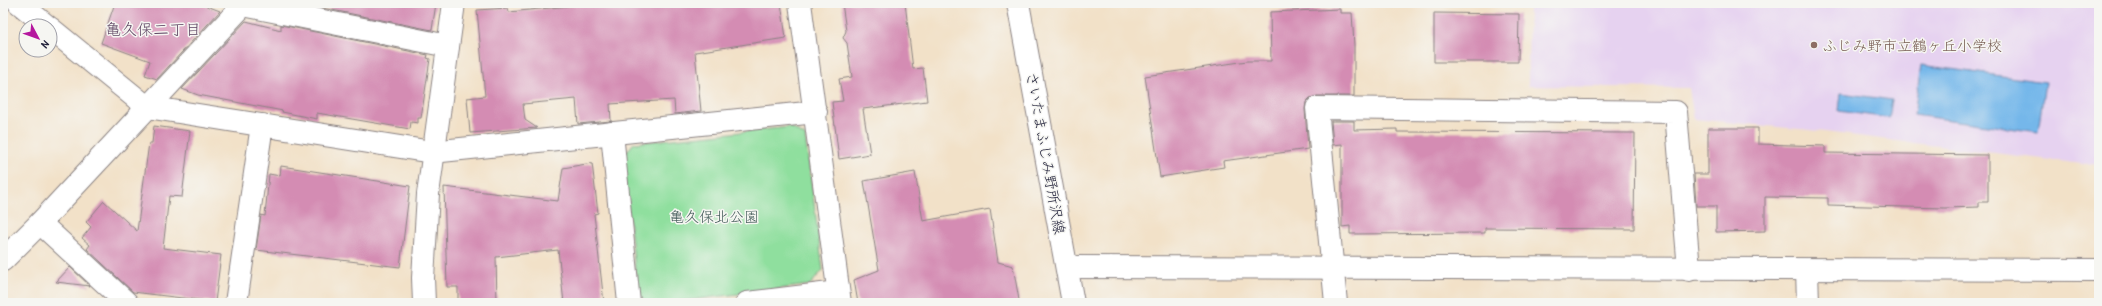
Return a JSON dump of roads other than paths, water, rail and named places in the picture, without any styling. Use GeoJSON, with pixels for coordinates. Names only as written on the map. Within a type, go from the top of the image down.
{"type":"FeatureCollection","features":[{"type":"Feature","properties":{"kind":"street"},"geometry":{"type":"LineString","coordinates":[[19,3],[38,18]]}},
{"type":"Feature","properties":{"kind":"street"},"geometry":{"type":"LineString","coordinates":[[424,303],[423,278],[432,152],[454,3]]}},
{"type":"Feature","properties":{"kind":"street"},"geometry":{"type":"LineString","coordinates":[[747,303],[839,298],[816,112],[800,3]]}},
{"type":"Feature","properties":{"kind":"street","name":"さいたまふじみ野所沢線"},"geometry":{"type":"LineString","coordinates":[[1018,3],[1073,303]]}},
{"type":"Feature","properties":{"kind":"street"},"geometry":{"type":"LineString","coordinates":[[3,260],[40,223],[244,4],[448,46]]}},
{"type":"Feature","properties":{"kind":"street"},"geometry":{"type":"LineString","coordinates":[[58,35],[147,108],[432,152],[816,112]]}},
{"type":"Feature","properties":{"kind":"street"},"geometry":{"type":"LineString","coordinates":[[1336,303],[1317,108],[1676,112],[1689,270]]}},
{"type":"Feature","properties":{"kind":"street"},"geometry":{"type":"LineString","coordinates":[[236,303],[262,125]]}},
{"type":"Feature","properties":{"kind":"street"},"geometry":{"type":"LineString","coordinates":[[612,133],[629,303]]}},
{"type":"Feature","properties":{"kind":"street"},"geometry":{"type":"LineString","coordinates":[[40,223],[127,303]]}},
{"type":"Feature","properties":{"kind":"street"},"geometry":{"type":"LineString","coordinates":[[1067,267],[2099,270]]}},
{"type":"Feature","properties":{"kind":"street"},"geometry":{"type":"LineString","coordinates":[[1807,270],[1808,303]]}},
{"type":"Feature","properties":{"kind":"water"},"geometry":{"type":"Polygon","coordinates":[[[1921,65],[2045,82],[2038,132],[1914,115],[1921,65]]]}},
{"type":"Feature","properties":{"kind":"water"},"geometry":{"type":"Polygon","coordinates":[[[1841,93],[1892,100],[1889,118],[1839,111],[1841,93]]]}},
{"type":"Feature","properties":{"kind":"place","name":"ふじみ野市立鶴ヶ丘小学校"},"geometry":{"type":"Point","coordinates":[1814,45]}},
{"type":"Feature","properties":{"kind":"district","name":"亀久保二丁目"},"geometry":{"type":"Point","coordinates":[153,29]}},
{"type":"Feature","properties":{"kind":"park label","name":"亀久保北公園"},"geometry":{"type":"Point","coordinates":[714,216]}}]}
